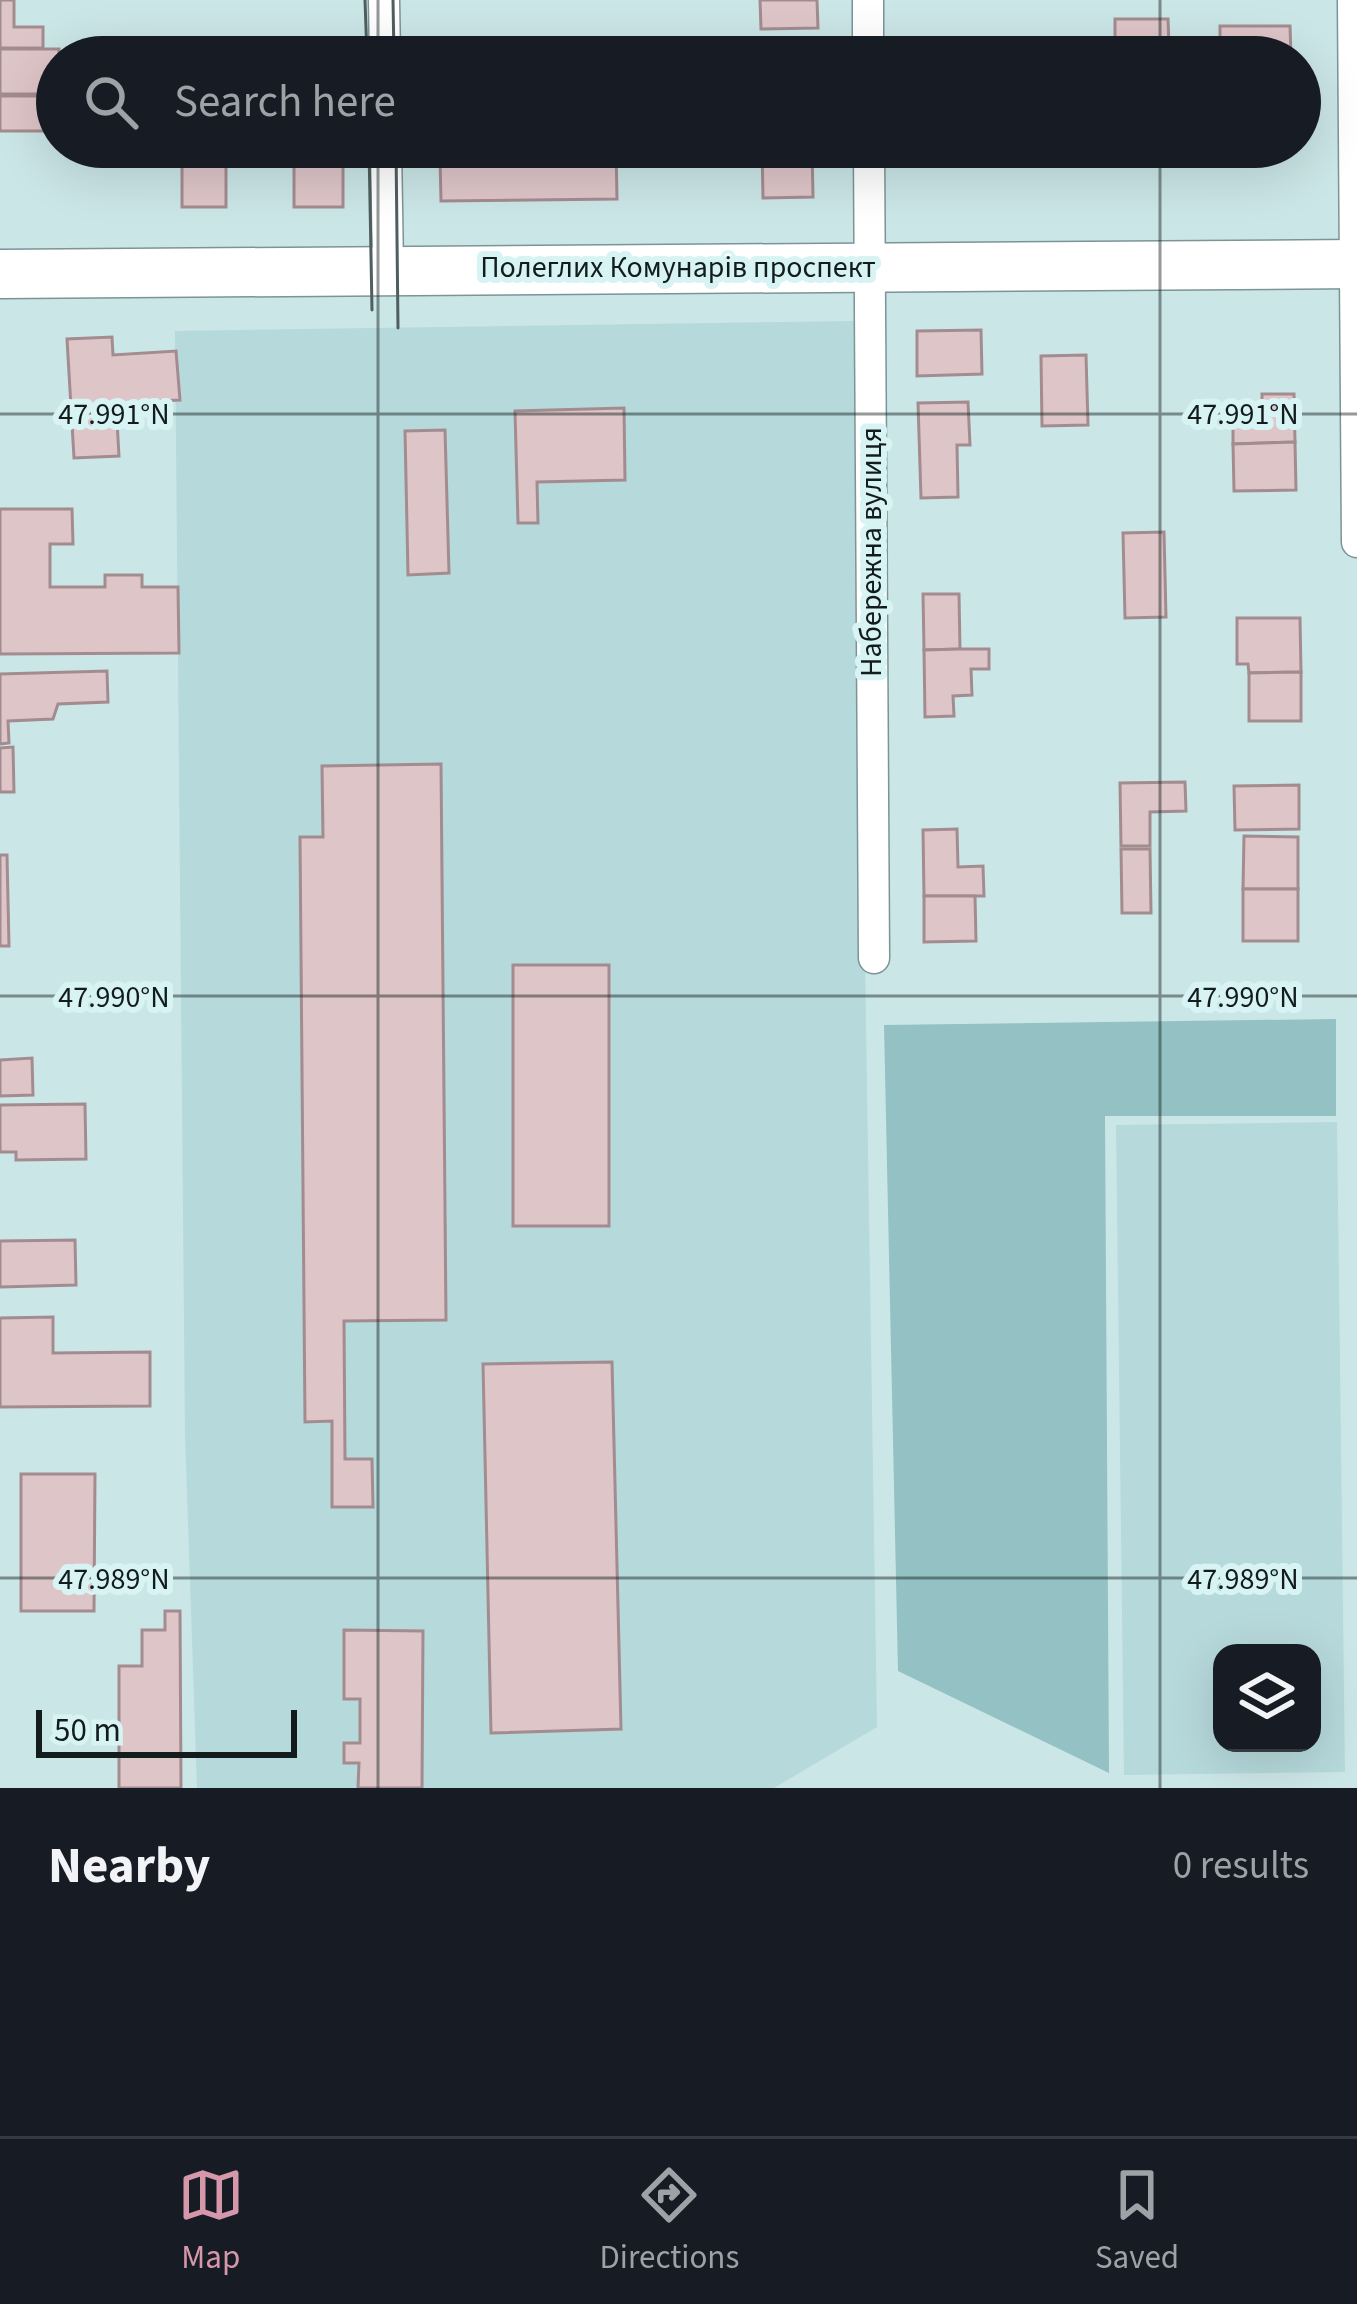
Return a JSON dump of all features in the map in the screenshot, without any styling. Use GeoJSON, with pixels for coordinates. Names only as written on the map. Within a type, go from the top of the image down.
{"type":"FeatureCollection","features":[{"type":"Feature","properties":{"kind":"main road","name":"Полеглих Комунарів проспект"},"geometry":{"type":"LineString","coordinates":[[0,274],[388,267],[1356,264]]}},
{"type":"Feature","properties":{"kind":"street"},"geometry":{"type":"LineString","coordinates":[[384,0],[385,36]]}},
{"type":"Feature","properties":{"kind":"street"},"geometry":{"type":"LineString","coordinates":[[868,0],[868,36]]}},
{"type":"Feature","properties":{"kind":"street"},"geometry":{"type":"LineString","coordinates":[[1353,0],[1357,542]]}},
{"type":"Feature","properties":{"kind":"street"},"geometry":{"type":"LineString","coordinates":[[386,168],[388,267]]}},
{"type":"Feature","properties":{"kind":"street","name":"Набережна вулиця"},"geometry":{"type":"LineString","coordinates":[[869,168],[874,958]]}},
{"type":"Feature","properties":{"kind":"shaded area"},"geometry":{"type":"Polygon","coordinates":[[[855,321],[877,1727],[774,1788],[197,1788],[185,1433],[175,331],[855,321]]]}},
{"type":"Feature","properties":{"kind":"shaded area"},"geometry":{"type":"Polygon","coordinates":[[[1336,1019],[1336,1116],[1105,1116],[1109,1773],[898,1671],[884,1025],[1336,1019]]]}},
{"type":"Feature","properties":{"kind":"shaded area"},"geometry":{"type":"Polygon","coordinates":[[[1337,1122],[1345,1772],[1124,1775],[1116,1125],[1337,1122]]]}},
{"type":"Feature","properties":{"kind":"building"},"geometry":{"type":"Polygon","coordinates":[[[0,0],[14,0],[14,27],[43,27],[43,36],[36,36],[36,48],[0,48],[0,0]]]}},
{"type":"Feature","properties":{"kind":"building"},"geometry":{"type":"Polygon","coordinates":[[[760,0],[817,0],[818,28],[761,29],[760,0]]]}},
{"type":"Feature","properties":{"kind":"building"},"geometry":{"type":"Polygon","coordinates":[[[1115,19],[1168,19],[1169,36],[1115,36],[1115,19]]]}},
{"type":"Feature","properties":{"kind":"building"},"geometry":{"type":"Polygon","coordinates":[[[1220,26],[1290,26],[1290,36],[1220,36],[1220,26]]]}},
{"type":"Feature","properties":{"kind":"building"},"geometry":{"type":"Polygon","coordinates":[[[0,49],[36,49],[36,94],[0,94],[0,49]]]}},
{"type":"Feature","properties":{"kind":"building"},"geometry":{"type":"Polygon","coordinates":[[[0,96],[36,96],[36,131],[0,131],[0,96]]]}},
{"type":"Feature","properties":{"kind":"building"},"geometry":{"type":"Polygon","coordinates":[[[182,168],[226,168],[226,207],[182,207],[182,168]]]}},
{"type":"Feature","properties":{"kind":"building"},"geometry":{"type":"Polygon","coordinates":[[[294,168],[343,168],[343,207],[294,207],[294,168]]]}},
{"type":"Feature","properties":{"kind":"building"},"geometry":{"type":"Polygon","coordinates":[[[440,168],[616,168],[617,199],[441,201],[440,168]]]}},
{"type":"Feature","properties":{"kind":"building"},"geometry":{"type":"Polygon","coordinates":[[[762,168],[812,168],[813,197],[763,198],[762,168]]]}},
{"type":"Feature","properties":{"kind":"building"},"geometry":{"type":"Polygon","coordinates":[[[981,330],[982,374],[917,376],[917,331],[981,330]]]}},
{"type":"Feature","properties":{"kind":"building"},"geometry":{"type":"Polygon","coordinates":[[[112,337],[113,355],[176,351],[180,400],[116,403],[119,456],[74,458],[67,339],[112,337]]]}},
{"type":"Feature","properties":{"kind":"building"},"geometry":{"type":"Polygon","coordinates":[[[1086,355],[1088,425],[1042,426],[1041,356],[1086,355]]]}},
{"type":"Feature","properties":{"kind":"building"},"geometry":{"type":"Polygon","coordinates":[[[1262,394],[1294,394],[1295,442],[1233,444],[1233,416],[1262,416],[1262,394]]]}},
{"type":"Feature","properties":{"kind":"building"},"geometry":{"type":"Polygon","coordinates":[[[968,402],[970,445],[957,445],[958,497],[921,498],[918,403],[968,402]]]}},
{"type":"Feature","properties":{"kind":"building"},"geometry":{"type":"Polygon","coordinates":[[[624,408],[625,480],[537,482],[538,523],[518,523],[515,411],[624,408]]]}},
{"type":"Feature","properties":{"kind":"building"},"geometry":{"type":"Polygon","coordinates":[[[445,430],[449,573],[408,575],[405,431],[445,430]]]}},
{"type":"Feature","properties":{"kind":"building"},"geometry":{"type":"Polygon","coordinates":[[[1295,442],[1296,490],[1234,491],[1233,444],[1295,442]]]}},
{"type":"Feature","properties":{"kind":"building"},"geometry":{"type":"Polygon","coordinates":[[[0,509],[72,509],[73,544],[50,544],[50,587],[105,587],[105,575],[142,575],[142,587],[178,587],[179,653],[0,654],[0,509]]]}},
{"type":"Feature","properties":{"kind":"building"},"geometry":{"type":"Polygon","coordinates":[[[1164,532],[1166,617],[1125,618],[1123,533],[1164,532]]]}},
{"type":"Feature","properties":{"kind":"building"},"geometry":{"type":"Polygon","coordinates":[[[923,594],[959,594],[960,649],[924,650],[923,594]]]}},
{"type":"Feature","properties":{"kind":"building"},"geometry":{"type":"Polygon","coordinates":[[[1237,618],[1300,618],[1301,672],[1249,673],[1248,664],[1237,664],[1237,618]]]}},
{"type":"Feature","properties":{"kind":"building"},"geometry":{"type":"Polygon","coordinates":[[[989,649],[989,669],[971,669],[972,695],[953,696],[954,716],[925,717],[924,650],[989,649]]]}},
{"type":"Feature","properties":{"kind":"building"},"geometry":{"type":"Polygon","coordinates":[[[107,671],[108,702],[58,704],[53,719],[8,721],[9,743],[0,744],[0,674],[107,671]]]}},
{"type":"Feature","properties":{"kind":"building"},"geometry":{"type":"Polygon","coordinates":[[[1301,672],[1301,721],[1249,721],[1249,673],[1301,672]]]}},
{"type":"Feature","properties":{"kind":"building"},"geometry":{"type":"Polygon","coordinates":[[[13,747],[14,792],[0,792],[0,748],[13,747]]]}},
{"type":"Feature","properties":{"kind":"building"},"geometry":{"type":"Polygon","coordinates":[[[441,764],[446,1320],[344,1321],[345,1459],[372,1459],[373,1507],[332,1507],[332,1421],[305,1422],[300,837],[323,837],[322,766],[441,764]]]}},
{"type":"Feature","properties":{"kind":"building"},"geometry":{"type":"Polygon","coordinates":[[[1185,782],[1186,811],[1150,812],[1150,846],[1121,846],[1120,783],[1185,782]]]}},
{"type":"Feature","properties":{"kind":"building"},"geometry":{"type":"Polygon","coordinates":[[[1299,785],[1299,829],[1235,830],[1234,786],[1299,785]]]}},
{"type":"Feature","properties":{"kind":"building"},"geometry":{"type":"Polygon","coordinates":[[[957,829],[958,867],[983,866],[984,896],[924,896],[923,830],[957,829]]]}},
{"type":"Feature","properties":{"kind":"building"},"geometry":{"type":"Polygon","coordinates":[[[1244,836],[1298,837],[1298,889],[1243,889],[1244,836]]]}},
{"type":"Feature","properties":{"kind":"building"},"geometry":{"type":"Polygon","coordinates":[[[1121,849],[1150,849],[1151,913],[1122,913],[1121,849]]]}},
{"type":"Feature","properties":{"kind":"building"},"geometry":{"type":"Polygon","coordinates":[[[0,855],[7,855],[9,946],[0,946],[0,855]]]}},
{"type":"Feature","properties":{"kind":"building"},"geometry":{"type":"Polygon","coordinates":[[[1243,889],[1298,889],[1298,941],[1243,941],[1243,889]]]}},
{"type":"Feature","properties":{"kind":"building"},"geometry":{"type":"Polygon","coordinates":[[[924,896],[975,896],[976,941],[924,942],[924,896]]]}},
{"type":"Feature","properties":{"kind":"building"},"geometry":{"type":"Polygon","coordinates":[[[513,965],[609,965],[609,1226],[513,1226],[513,965]]]}},
{"type":"Feature","properties":{"kind":"building"},"geometry":{"type":"Polygon","coordinates":[[[32,1058],[33,1095],[0,1096],[0,1060],[32,1058]]]}},
{"type":"Feature","properties":{"kind":"building"},"geometry":{"type":"Polygon","coordinates":[[[85,1104],[86,1159],[16,1160],[16,1152],[0,1152],[0,1105],[85,1104]]]}},
{"type":"Feature","properties":{"kind":"building"},"geometry":{"type":"Polygon","coordinates":[[[75,1240],[76,1285],[0,1287],[0,1241],[75,1240]]]}},
{"type":"Feature","properties":{"kind":"building"},"geometry":{"type":"Polygon","coordinates":[[[53,1317],[53,1353],[150,1352],[150,1406],[0,1407],[0,1318],[53,1317]]]}},
{"type":"Feature","properties":{"kind":"building"},"geometry":{"type":"Polygon","coordinates":[[[612,1362],[621,1729],[491,1733],[483,1364],[612,1362]]]}},
{"type":"Feature","properties":{"kind":"building"},"geometry":{"type":"Polygon","coordinates":[[[21,1474],[95,1474],[94,1611],[21,1611],[21,1474]]]}},
{"type":"Feature","properties":{"kind":"building"},"geometry":{"type":"Polygon","coordinates":[[[165,1611],[180,1611],[181,1788],[119,1788],[119,1666],[142,1666],[142,1630],[165,1630],[165,1611]]]}},
{"type":"Feature","properties":{"kind":"building"},"geometry":{"type":"Polygon","coordinates":[[[344,1630],[423,1631],[422,1788],[358,1788],[359,1763],[344,1763],[344,1743],[360,1743],[360,1699],[344,1699],[344,1630]]]}},
{"type":"Feature","properties":{"kind":"tram line"},"geometry":{"type":"LineString","coordinates":[[365,0],[366,36]]}},
{"type":"Feature","properties":{"kind":"tram line"},"geometry":{"type":"LineString","coordinates":[[393,0],[394,36]]}},
{"type":"Feature","properties":{"kind":"tram line"},"geometry":{"type":"LineString","coordinates":[[369,168],[372,310]]}},
{"type":"Feature","properties":{"kind":"tram line"},"geometry":{"type":"LineString","coordinates":[[396,168],[398,328]]}}]}
